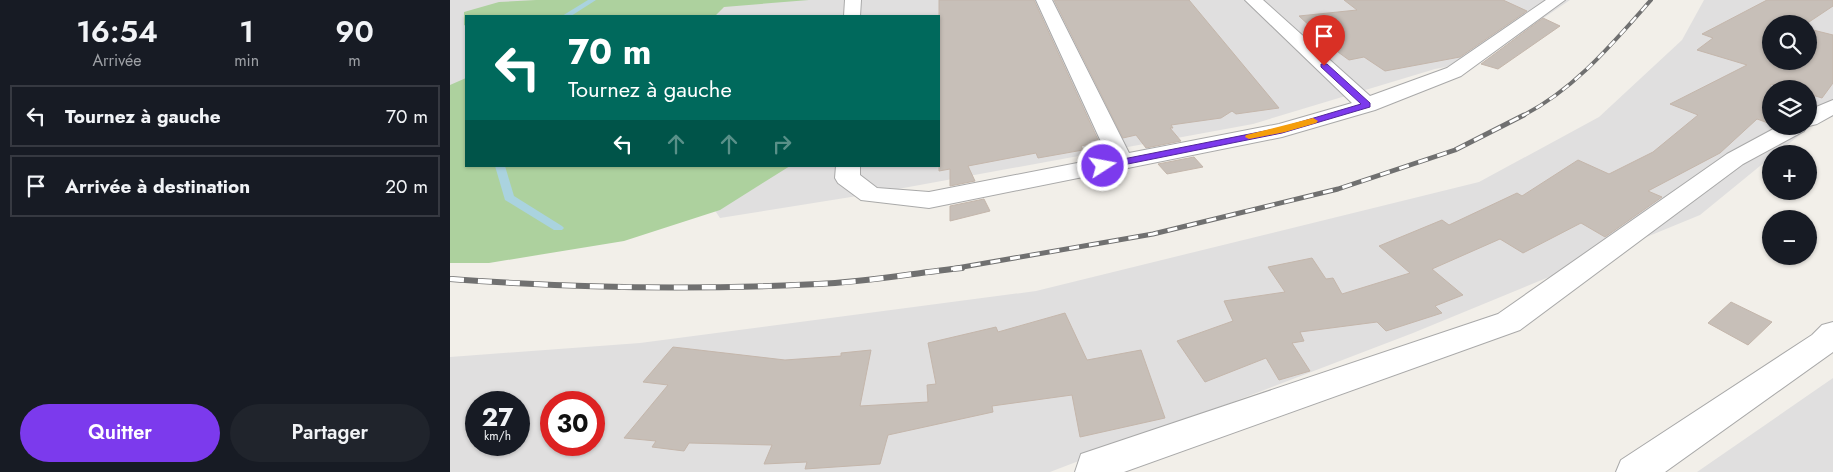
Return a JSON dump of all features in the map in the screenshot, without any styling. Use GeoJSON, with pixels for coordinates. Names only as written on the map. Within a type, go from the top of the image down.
{"type":"FeatureCollection","features":[{"type":"Feature","properties":{"kind":"street"},"geometry":{"type":"LineString","coordinates":[[852,15],[853,0]]}},
{"type":"Feature","properties":{"kind":"street"},"geometry":{"type":"LineString","coordinates":[[1044,0],[1122,162]]}},
{"type":"Feature","properties":{"kind":"street"},"geometry":{"type":"LineString","coordinates":[[1253,0],[1367,105]]}},
{"type":"Feature","properties":{"kind":"street"},"geometry":{"type":"LineString","coordinates":[[848,167],[847,178],[870,195],[929,200],[1282,130],[1367,105],[1454,72],[1541,3]]}},
{"type":"Feature","properties":{"kind":"street"},"geometry":{"type":"LineString","coordinates":[[1817,115],[1833,106]]}},
{"type":"Feature","properties":{"kind":"street"},"geometry":{"type":"LineString","coordinates":[[1094,472],[1095,466],[1509,322],[1735,159],[1779,135]]}},
{"type":"Feature","properties":{"kind":"street"},"geometry":{"type":"LineString","coordinates":[[1635,472],[1830,341]]}},
{"type":"Feature","properties":{"kind":"shaded area"},"geometry":{"type":"Polygon","coordinates":[[[450,0],[569,0],[465,15],[465,122],[450,146],[450,0]]]}},
{"type":"Feature","properties":{"kind":"shaded area"},"geometry":{"type":"Polygon","coordinates":[[[653,0],[1570,0],[1482,60],[1435,69],[1253,124],[876,193],[720,218],[686,167],[940,167],[940,15],[610,15],[653,0]]]}},
{"type":"Feature","properties":{"kind":"shaded area"},"geometry":{"type":"Polygon","coordinates":[[[1704,0],[1833,0],[1833,108],[1817,121],[1817,80],[1762,80],[1762,135],[1800,135],[1787,145],[1762,145],[1762,164],[1700,215],[1413,333],[1050,472],[450,472],[450,357],[640,343],[1036,291],[1479,182],[1599,117],[1682,40],[1704,0]]]}},
{"type":"Feature","properties":{"kind":"shaded area"},"geometry":{"type":"Polygon","coordinates":[[[1833,378],[1833,472],[1697,472],[1833,378]]]}},
{"type":"Feature","properties":{"kind":"green space"},"geometry":{"type":"Polygon","coordinates":[[[536,0],[809,0],[724,7],[716,15],[465,15],[464,25],[464,12],[499,2],[536,0]]]}},
{"type":"Feature","properties":{"kind":"green space"},"geometry":{"type":"Polygon","coordinates":[[[465,78],[465,167],[788,167],[720,210],[624,241],[489,263],[450,263],[450,85],[465,78]]]}},
{"type":"Feature","properties":{"kind":"building"},"geometry":{"type":"Polygon","coordinates":[[[939,0],[1034,0],[1099,142],[1081,146],[1083,150],[1038,158],[1036,153],[968,166],[975,181],[950,186],[950,169],[939,171],[939,0]]]}},
{"type":"Feature","properties":{"kind":"building"},"geometry":{"type":"Polygon","coordinates":[[[1054,0],[1189,0],[1279,108],[1236,114],[1232,111],[1221,118],[1171,125],[1173,128],[1170,128],[1181,141],[1146,148],[1136,135],[1123,138],[1054,0]]]}},
{"type":"Feature","properties":{"kind":"building"},"geometry":{"type":"Polygon","coordinates":[[[1344,0],[1503,0],[1527,11],[1460,57],[1385,71],[1364,57],[1349,60],[1299,16],[1357,10],[1344,0]]]}},
{"type":"Feature","properties":{"kind":"building"},"geometry":{"type":"Polygon","coordinates":[[[1767,0],[1833,0],[1833,6],[1817,17],[1817,15],[1762,15],[1762,70],[1817,70],[1817,31],[1833,35],[1833,83],[1822,98],[1817,96],[1817,80],[1762,80],[1762,121],[1757,119],[1720,153],[1648,191],[1662,197],[1605,237],[1581,223],[1523,253],[1500,239],[1432,269],[1463,295],[1435,306],[1442,313],[1386,331],[1377,322],[1300,332],[1304,341],[1292,343],[1310,371],[1279,380],[1266,358],[1205,382],[1177,341],[1233,321],[1224,301],[1285,292],[1268,267],[1312,258],[1326,279],[1333,278],[1342,294],[1410,273],[1379,246],[1442,220],[1449,225],[1517,193],[1522,196],[1578,160],[1609,174],[1653,152],[1698,115],[1670,104],[1747,65],[1697,50],[1713,38],[1702,34],[1767,0]]]}},
{"type":"Feature","properties":{"kind":"building"},"geometry":{"type":"Polygon","coordinates":[[[1543,18],[1560,26],[1498,69],[1481,64],[1543,18]]]}},
{"type":"Feature","properties":{"kind":"building"},"geometry":{"type":"Polygon","coordinates":[[[1194,157],[1203,167],[1167,174],[1158,164],[1194,157]]]}},
{"type":"Feature","properties":{"kind":"building"},"geometry":{"type":"Polygon","coordinates":[[[984,199],[990,211],[950,221],[950,206],[984,199]]]}},
{"type":"Feature","properties":{"kind":"building"},"geometry":{"type":"Polygon","coordinates":[[[1731,302],[1772,322],[1748,345],[1708,323],[1731,302]]]}},
{"type":"Feature","properties":{"kind":"building"},"geometry":{"type":"Polygon","coordinates":[[[1065,313],[1087,360],[1141,350],[1165,418],[1080,437],[1072,395],[992,406],[993,412],[888,435],[880,464],[805,469],[807,462],[764,464],[772,445],[689,443],[684,451],[652,447],[656,441],[624,438],[668,385],[643,382],[673,347],[785,360],[841,356],[841,353],[871,350],[860,406],[928,402],[927,385],[936,384],[928,343],[996,327],[998,332],[1065,313]]]}},
{"type":"Feature","properties":{"kind":"waterway"},"geometry":{"type":"LineString","coordinates":[[568,15],[593,0]]}},
{"type":"Feature","properties":{"kind":"waterway"},"geometry":{"type":"LineString","coordinates":[[500,167],[509,198],[558,228]]}},
{"type":"Feature","properties":{"kind":"railway"},"geometry":{"type":"LineString","coordinates":[[1522,116],[1559,93],[1576,79],[1607,49],[1651,0]]}},
{"type":"Feature","properties":{"kind":"railway"},"geometry":{"type":"LineString","coordinates":[[951,269],[1153,234],[1338,189],[1455,150],[1524,115]]}},
{"type":"Feature","properties":{"kind":"railway"},"geometry":{"type":"LineString","coordinates":[[450,279],[588,286],[726,287],[836,283],[962,268]]}},
{"type":"Feature","properties":{"kind":"slow traffic"},"geometry":{"type":"LineString","coordinates":[[1249,137],[1313,121]]}},
{"type":"Feature","properties":{"kind":"route"},"geometry":{"type":"LineString","coordinates":[[1103,166],[1282,130],[1367,105],[1324,66]]}}]}
